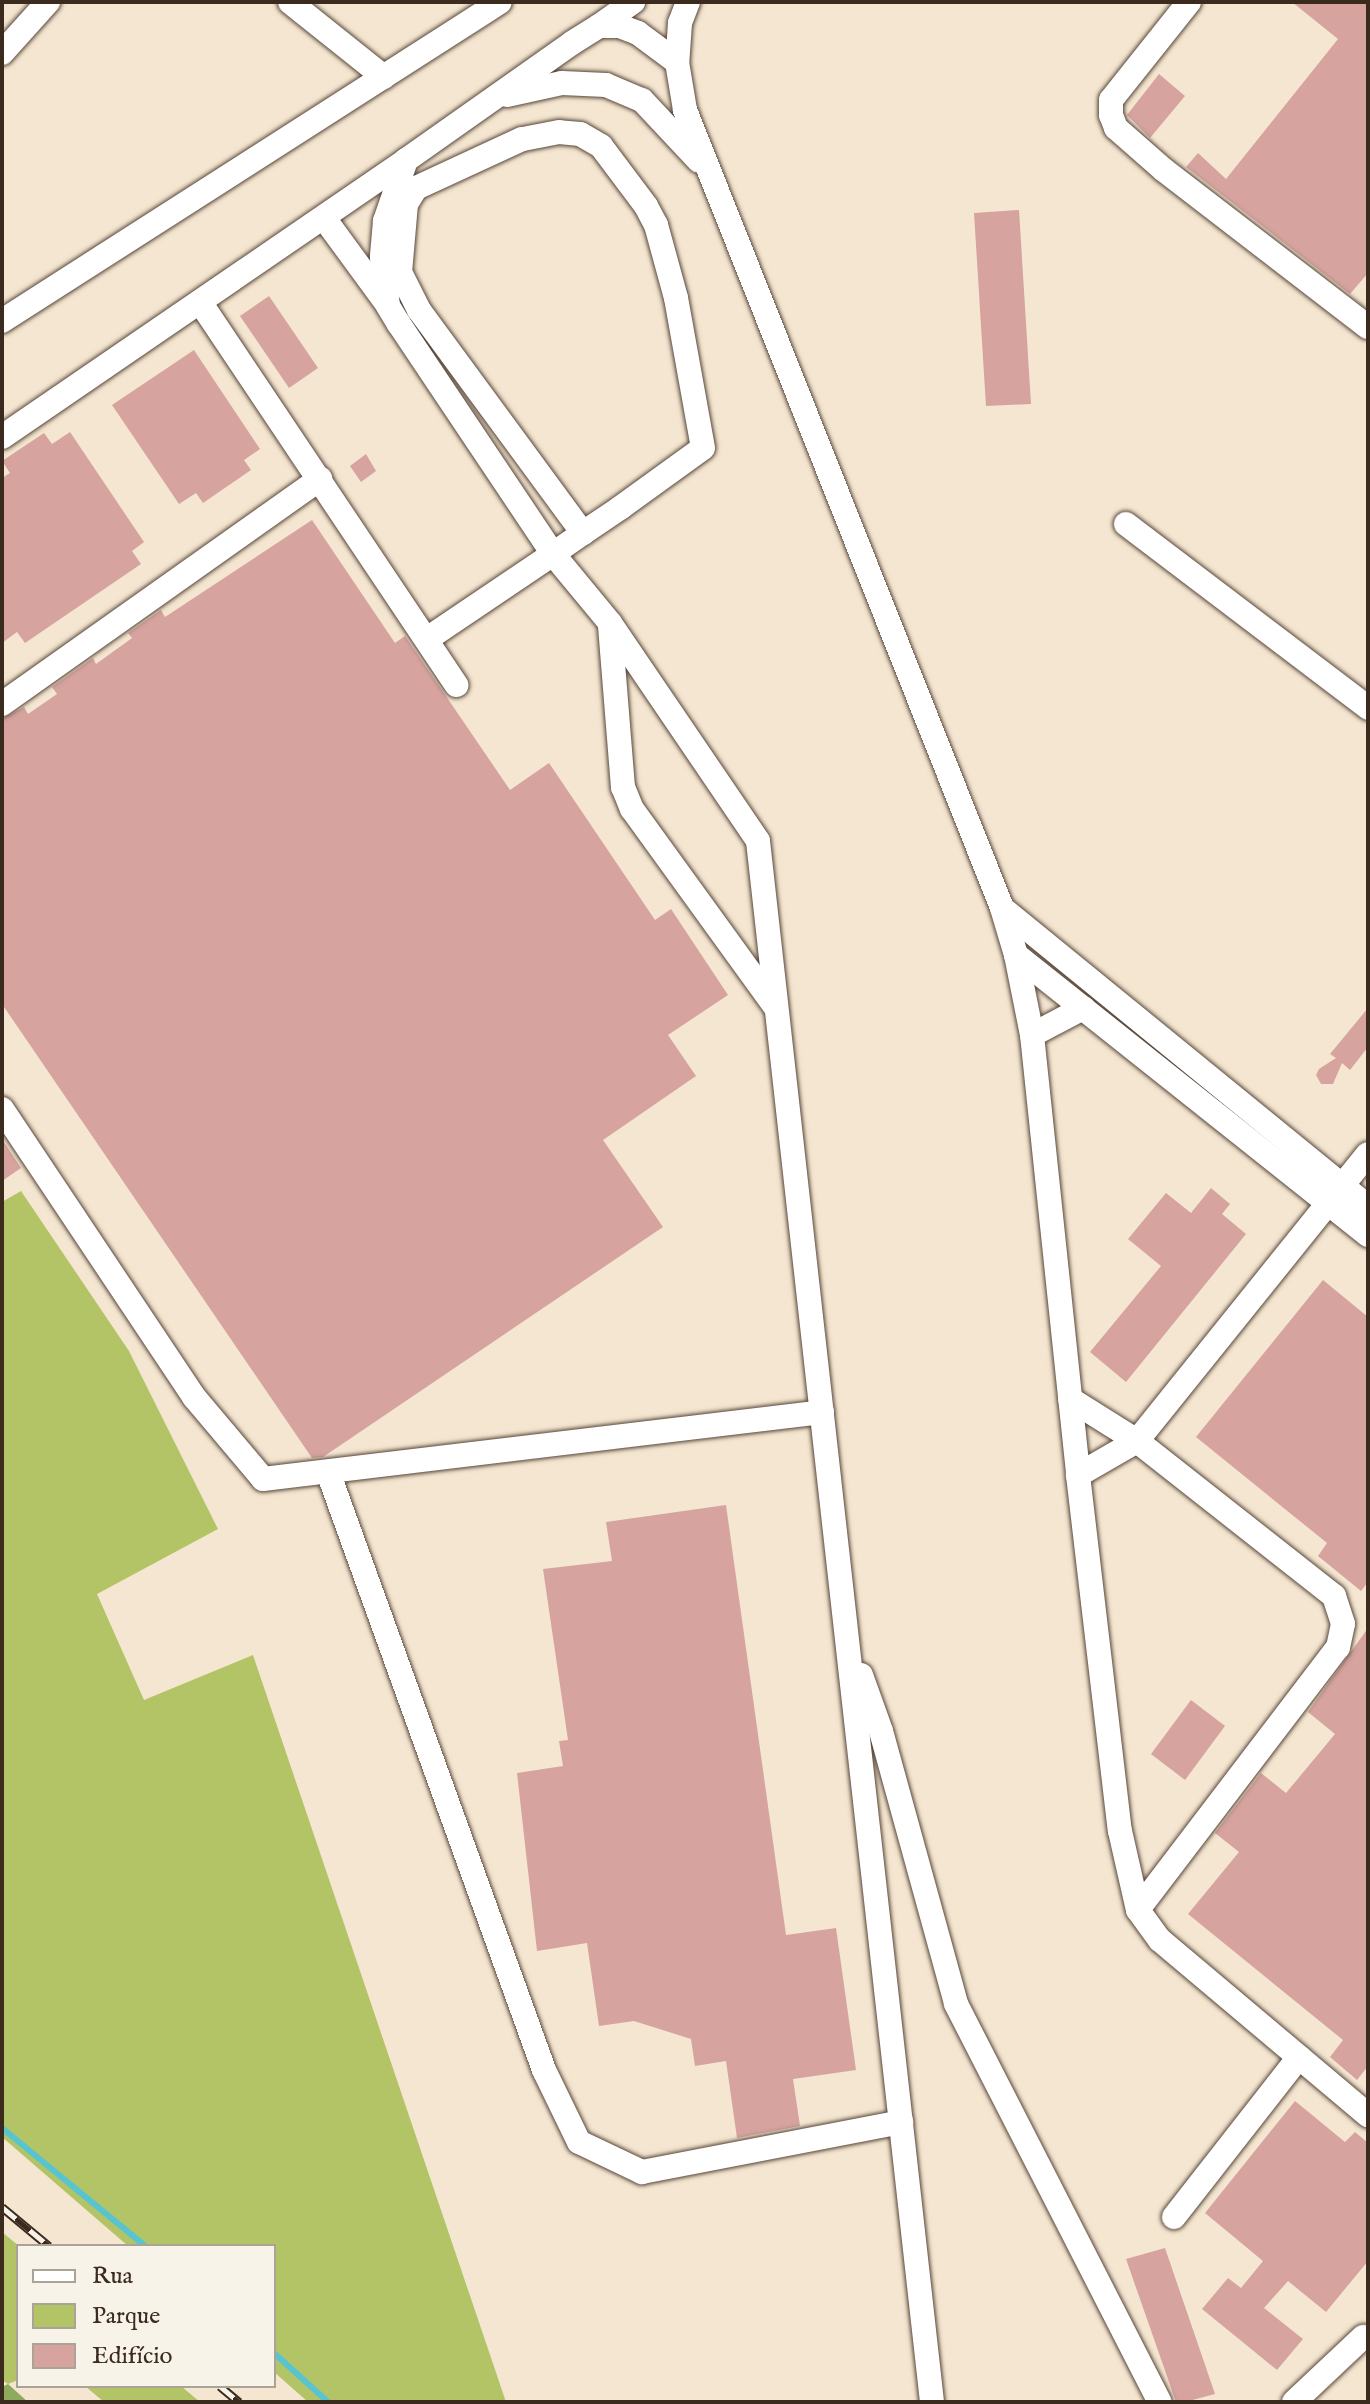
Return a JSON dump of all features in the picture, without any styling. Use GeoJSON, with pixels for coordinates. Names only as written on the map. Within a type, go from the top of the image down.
{"type":"FeatureCollection","features":[{"type":"Feature","properties":{"kind":"lane"},"geometry":{"type":"LineString","coordinates":[[2,53],[48,2]]}},
{"type":"Feature","properties":{"kind":"lane"},"geometry":{"type":"LineString","coordinates":[[290,2],[384,77]]}},
{"type":"Feature","properties":{"kind":"lane"},"geometry":{"type":"LineString","coordinates":[[2,321],[500,2]]}},
{"type":"Feature","properties":{"kind":"lane"},"geometry":{"type":"LineString","coordinates":[[2,437],[324,218],[633,2]]}},
{"type":"Feature","properties":{"kind":"lane"},"geometry":{"type":"LineString","coordinates":[[688,2],[680,23],[677,67],[685,110],[1002,908],[1016,955],[1032,1035],[1078,1475],[1120,1831],[1138,1910],[1160,1940],[1368,2115]]}},
{"type":"Feature","properties":{"kind":"lane"},"geometry":{"type":"LineString","coordinates":[[1189,2],[1111,100],[1111,115],[1116,128],[1164,170],[1368,327]]}},
{"type":"Feature","properties":{"kind":"lane"},"geometry":{"type":"LineString","coordinates":[[599,26],[620,26],[638,33],[677,67]]}},
{"type":"Feature","properties":{"kind":"lane"},"geometry":{"type":"LineString","coordinates":[[572,43],[572,62],[587,82]]}},
{"type":"Feature","properties":{"kind":"lane"},"geometry":{"type":"LineString","coordinates":[[642,100],[665,85],[677,67]]}},
{"type":"Feature","properties":{"kind":"lane"},"geometry":{"type":"LineString","coordinates":[[495,99],[531,88],[587,82],[606,85],[642,100],[706,169]]}},
{"type":"Feature","properties":{"kind":"lane"},"geometry":{"type":"LineString","coordinates":[[402,313],[400,272],[406,204],[416,188],[522,139],[559,132],[580,134],[601,146],[646,206],[656,225],[676,298],[703,448],[427,639]]}},
{"type":"Feature","properties":{"kind":"lane"},"geometry":{"type":"LineString","coordinates":[[406,160],[385,221],[382,257],[402,313],[553,554],[610,623],[758,841],[932,2402]]}},
{"type":"Feature","properties":{"kind":"lane"},"geometry":{"type":"LineString","coordinates":[[324,218],[583,533]]}},
{"type":"Feature","properties":{"kind":"lane"},"geometry":{"type":"LineString","coordinates":[[200,302],[456,685]]}},
{"type":"Feature","properties":{"kind":"lane"},"geometry":{"type":"LineString","coordinates":[[2,704],[320,479]]}},
{"type":"Feature","properties":{"kind":"lane"},"geometry":{"type":"LineString","coordinates":[[1126,524],[1368,708]]}},
{"type":"Feature","properties":{"kind":"lane"},"geometry":{"type":"LineString","coordinates":[[610,623],[623,787],[632,809],[776,1007]]}},
{"type":"Feature","properties":{"kind":"lane"},"geometry":{"type":"LineString","coordinates":[[1002,908],[1203,1088],[1336,1195],[1368,1235]]}},
{"type":"Feature","properties":{"kind":"lane"},"geometry":{"type":"LineString","coordinates":[[1016,955],[1083,1008],[1203,1088]]}},
{"type":"Feature","properties":{"kind":"lane"},"geometry":{"type":"LineString","coordinates":[[1032,1035],[1083,1008]]}},
{"type":"Feature","properties":{"kind":"lane"},"geometry":{"type":"LineString","coordinates":[[2,1109],[194,1397],[263,1479],[822,1412]]}},
{"type":"Feature","properties":{"kind":"lane"},"geometry":{"type":"LineString","coordinates":[[1078,1475],[1137,1441],[1368,1154]]}},
{"type":"Feature","properties":{"kind":"lane"},"geometry":{"type":"LineString","coordinates":[[1336,1195],[1368,1207]]}},
{"type":"Feature","properties":{"kind":"lane"},"geometry":{"type":"LineString","coordinates":[[1070,1399],[1137,1441],[1334,1596],[1343,1624],[1338,1647],[1138,1910]]}},
{"type":"Feature","properties":{"kind":"lane"},"geometry":{"type":"LineString","coordinates":[[328,1472],[544,2070],[579,2142],[642,2172],[901,2122]]}},
{"type":"Feature","properties":{"kind":"lane"},"geometry":{"type":"LineString","coordinates":[[847,1636],[881,1731],[956,2004],[1160,2402]]}},
{"type":"Feature","properties":{"kind":"lane"},"geometry":{"type":"LineString","coordinates":[[1174,2217],[1299,2057]]}},
{"type":"Feature","properties":{"kind":"lane"},"geometry":{"type":"LineString","coordinates":[[1294,2402],[1366,2334]]}},
{"type":"Feature","properties":{"kind":"lane"},"geometry":{"type":"LineString","coordinates":[[1309,2402],[1366,2334]]}},
{"type":"Feature","properties":{"kind":"green space"},"geometry":{"type":"Polygon","coordinates":[[[21,1191],[129,1351],[218,1529],[97,1594],[144,1700],[253,1655],[506,2402],[308,2402],[276,2374],[276,2244],[126,2244],[2,2137],[2,1202],[21,1191]]]}},
{"type":"Feature","properties":{"kind":"green space"},"geometry":{"type":"Polygon","coordinates":[[[2,2232],[17,2244],[16,2381],[8,2384],[2,2380],[2,2232]]]}},
{"type":"Feature","properties":{"kind":"green space"},"geometry":{"type":"Polygon","coordinates":[[[8,2384],[28,2402],[2,2402],[2,2387],[8,2384]]]}},
{"type":"Feature","properties":{"kind":"green space"},"geometry":{"type":"Polygon","coordinates":[[[87,2388],[183,2388],[200,2402],[104,2402],[87,2388]]]}},
{"type":"Feature","properties":{"kind":"building"},"geometry":{"type":"Polygon","coordinates":[[[1292,2],[1368,2],[1368,273],[1350,294],[1186,167],[1198,153],[1226,179],[1338,39],[1292,2]]]}},
{"type":"Feature","properties":{"kind":"building"},"geometry":{"type":"Polygon","coordinates":[[[1159,74],[1185,96],[1150,138],[1127,115],[1159,74]]]}},
{"type":"Feature","properties":{"kind":"building"},"geometry":{"type":"Polygon","coordinates":[[[1019,210],[1031,404],[986,406],[974,213],[1019,210]]]}},
{"type":"Feature","properties":{"kind":"building"},"geometry":{"type":"Polygon","coordinates":[[[269,296],[318,368],[289,388],[240,316],[269,296]]]}},
{"type":"Feature","properties":{"kind":"building"},"geometry":{"type":"Polygon","coordinates":[[[194,350],[260,449],[244,460],[251,470],[203,503],[196,493],[179,504],[112,405],[194,350]]]}},
{"type":"Feature","properties":{"kind":"building"},"geometry":{"type":"Polygon","coordinates":[[[70,432],[144,542],[132,551],[141,564],[25,643],[17,632],[2,643],[2,478],[10,473],[2,461],[44,433],[52,444],[70,432]]]}},
{"type":"Feature","properties":{"kind":"building"},"geometry":{"type":"Polygon","coordinates":[[[366,454],[376,471],[361,482],[350,466],[366,454]]]}},
{"type":"Feature","properties":{"kind":"building"},"geometry":{"type":"Polygon","coordinates":[[[312,520],[395,643],[405,636],[510,790],[549,763],[655,920],[671,909],[728,995],[668,1035],[696,1076],[603,1140],[663,1227],[323,1457],[312,1458],[2,1004],[2,719],[24,707],[28,714],[57,694],[52,687],[93,658],[96,664],[132,638],[128,633],[161,610],[165,617],[312,520]]]}},
{"type":"Feature","properties":{"kind":"building"},"geometry":{"type":"Polygon","coordinates":[[[1368,1008],[1368,1047],[1350,1070],[1342,1063],[1333,1084],[1321,1084],[1316,1075],[1319,1069],[1336,1058],[1330,1054],[1368,1008]]]}},
{"type":"Feature","properties":{"kind":"building"},"geometry":{"type":"Polygon","coordinates":[[[2,1139],[21,1168],[2,1181],[2,1139]]]}},
{"type":"Feature","properties":{"kind":"building"},"geometry":{"type":"Polygon","coordinates":[[[1211,1188],[1230,1204],[1222,1214],[1246,1234],[1126,1382],[1090,1352],[1161,1266],[1128,1239],[1166,1193],[1191,1213],[1211,1188]]]}},
{"type":"Feature","properties":{"kind":"building"},"geometry":{"type":"Polygon","coordinates":[[[1323,1280],[1368,1317],[1368,1582],[1361,1591],[1318,1556],[1327,1543],[1196,1437],[1323,1280]]]}},
{"type":"Feature","properties":{"kind":"building"},"geometry":{"type":"Polygon","coordinates":[[[726,1505],[786,1935],[836,1928],[856,2070],[793,2079],[800,2126],[737,2138],[726,2061],[695,2066],[691,2039],[634,2021],[599,2026],[587,1943],[537,1951],[517,1773],[563,1766],[559,1741],[568,1740],[543,1569],[612,1561],[606,1522],[726,1505]]]}},
{"type":"Feature","properties":{"kind":"building"},"geometry":{"type":"Polygon","coordinates":[[[1368,1628],[1368,2066],[1357,2080],[1330,2057],[1343,2040],[1188,1914],[1239,1852],[1215,1833],[1261,1773],[1286,1793],[1335,1734],[1308,1712],[1368,1628]]]}},
{"type":"Feature","properties":{"kind":"building"},"geometry":{"type":"Polygon","coordinates":[[[1191,1700],[1225,1726],[1185,1780],[1151,1754],[1191,1700]]]}},
{"type":"Feature","properties":{"kind":"building"},"geometry":{"type":"Polygon","coordinates":[[[1295,2101],[1345,2142],[1355,2132],[1368,2143],[1368,2261],[1326,2312],[1288,2281],[1264,2308],[1303,2339],[1277,2370],[1202,2309],[1228,2278],[1241,2288],[1263,2261],[1205,2213],[1295,2101]]]}},
{"type":"Feature","properties":{"kind":"building"},"geometry":{"type":"Polygon","coordinates":[[[1165,2248],[1215,2394],[1185,2402],[1176,2402],[1126,2259],[1165,2248]]]}},
{"type":"Feature","properties":{"kind":"waterway"},"geometry":{"type":"LineString","coordinates":[[2,2128],[143,2244]]}},
{"type":"Feature","properties":{"kind":"waterway"},"geometry":{"type":"LineString","coordinates":[[276,2355],[328,2402]]}},
{"type":"Feature","properties":{"kind":"railway"},"geometry":{"type":"LineString","coordinates":[[2,2207],[47,2244]]}},
{"type":"Feature","properties":{"kind":"railway"},"geometry":{"type":"LineString","coordinates":[[222,2388],[239,2402]]}}]}
